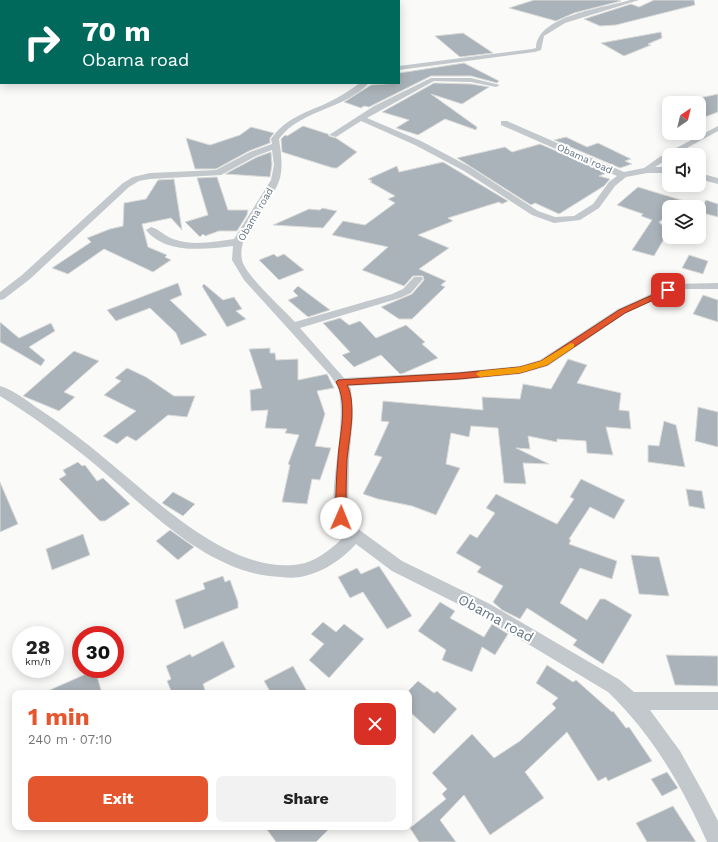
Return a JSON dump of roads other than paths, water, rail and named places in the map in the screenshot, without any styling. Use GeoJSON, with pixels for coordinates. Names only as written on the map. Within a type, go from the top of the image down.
{"type":"FeatureCollection","features":[{"type":"Feature","properties":{"kind":"street"},"geometry":{"type":"LineString","coordinates":[[400,68],[533,51],[539,48],[539,40],[542,35],[557,25],[583,15],[636,0]]}},
{"type":"Feature","properties":{"kind":"street"},"geometry":{"type":"LineString","coordinates":[[333,136],[361,118],[432,78],[471,80],[496,85]]}},
{"type":"Feature","properties":{"kind":"street"},"geometry":{"type":"LineString","coordinates":[[0,297],[26,277],[126,185],[136,179],[150,176],[218,172],[253,154],[275,146],[274,139],[288,125],[306,114],[335,102],[363,84]]}},
{"type":"Feature","properties":{"kind":"street"},"geometry":{"type":"LineString","coordinates":[[361,118],[394,131],[425,146],[467,169],[535,213],[554,220],[577,218],[596,206],[612,184],[623,175]]}},
{"type":"Feature","properties":{"kind":"street","name":"Obama road"},"geometry":{"type":"LineString","coordinates":[[504,123],[623,175],[647,170],[662,170]]}},
{"type":"Feature","properties":{"kind":"street"},"geometry":{"type":"LineString","coordinates":[[647,170],[663,156],[699,140],[718,128]]}},
{"type":"Feature","properties":{"kind":"street","name":"Obama road"},"geometry":{"type":"LineString","coordinates":[[275,146],[278,165],[275,180],[238,242],[238,260],[241,268],[248,278],[293,326],[308,346],[334,372],[345,389],[347,417],[342,460],[341,518],[344,527],[397,566],[502,620],[614,686],[631,701],[660,736],[706,818],[717,842]]}},
{"type":"Feature","properties":{"kind":"street"},"geometry":{"type":"LineString","coordinates":[[706,178],[718,181]]}},
{"type":"Feature","properties":{"kind":"street"},"geometry":{"type":"LineString","coordinates":[[151,230],[164,240],[182,244],[201,245],[238,242]]}},
{"type":"Feature","properties":{"kind":"street"},"geometry":{"type":"LineString","coordinates":[[293,326],[396,296],[407,291],[418,279]]}},
{"type":"Feature","properties":{"kind":"street"},"geometry":{"type":"LineString","coordinates":[[341,382],[459,376],[520,370],[544,363],[622,311],[676,286],[718,286]]}},
{"type":"Feature","properties":{"kind":"street"},"geometry":{"type":"LineString","coordinates":[[0,390],[38,413],[172,521],[213,551],[258,569],[297,571],[323,562],[341,550],[354,535]]}},
{"type":"Feature","properties":{"kind":"street"},"geometry":{"type":"LineString","coordinates":[[631,701],[696,699],[718,701]]}}]}
